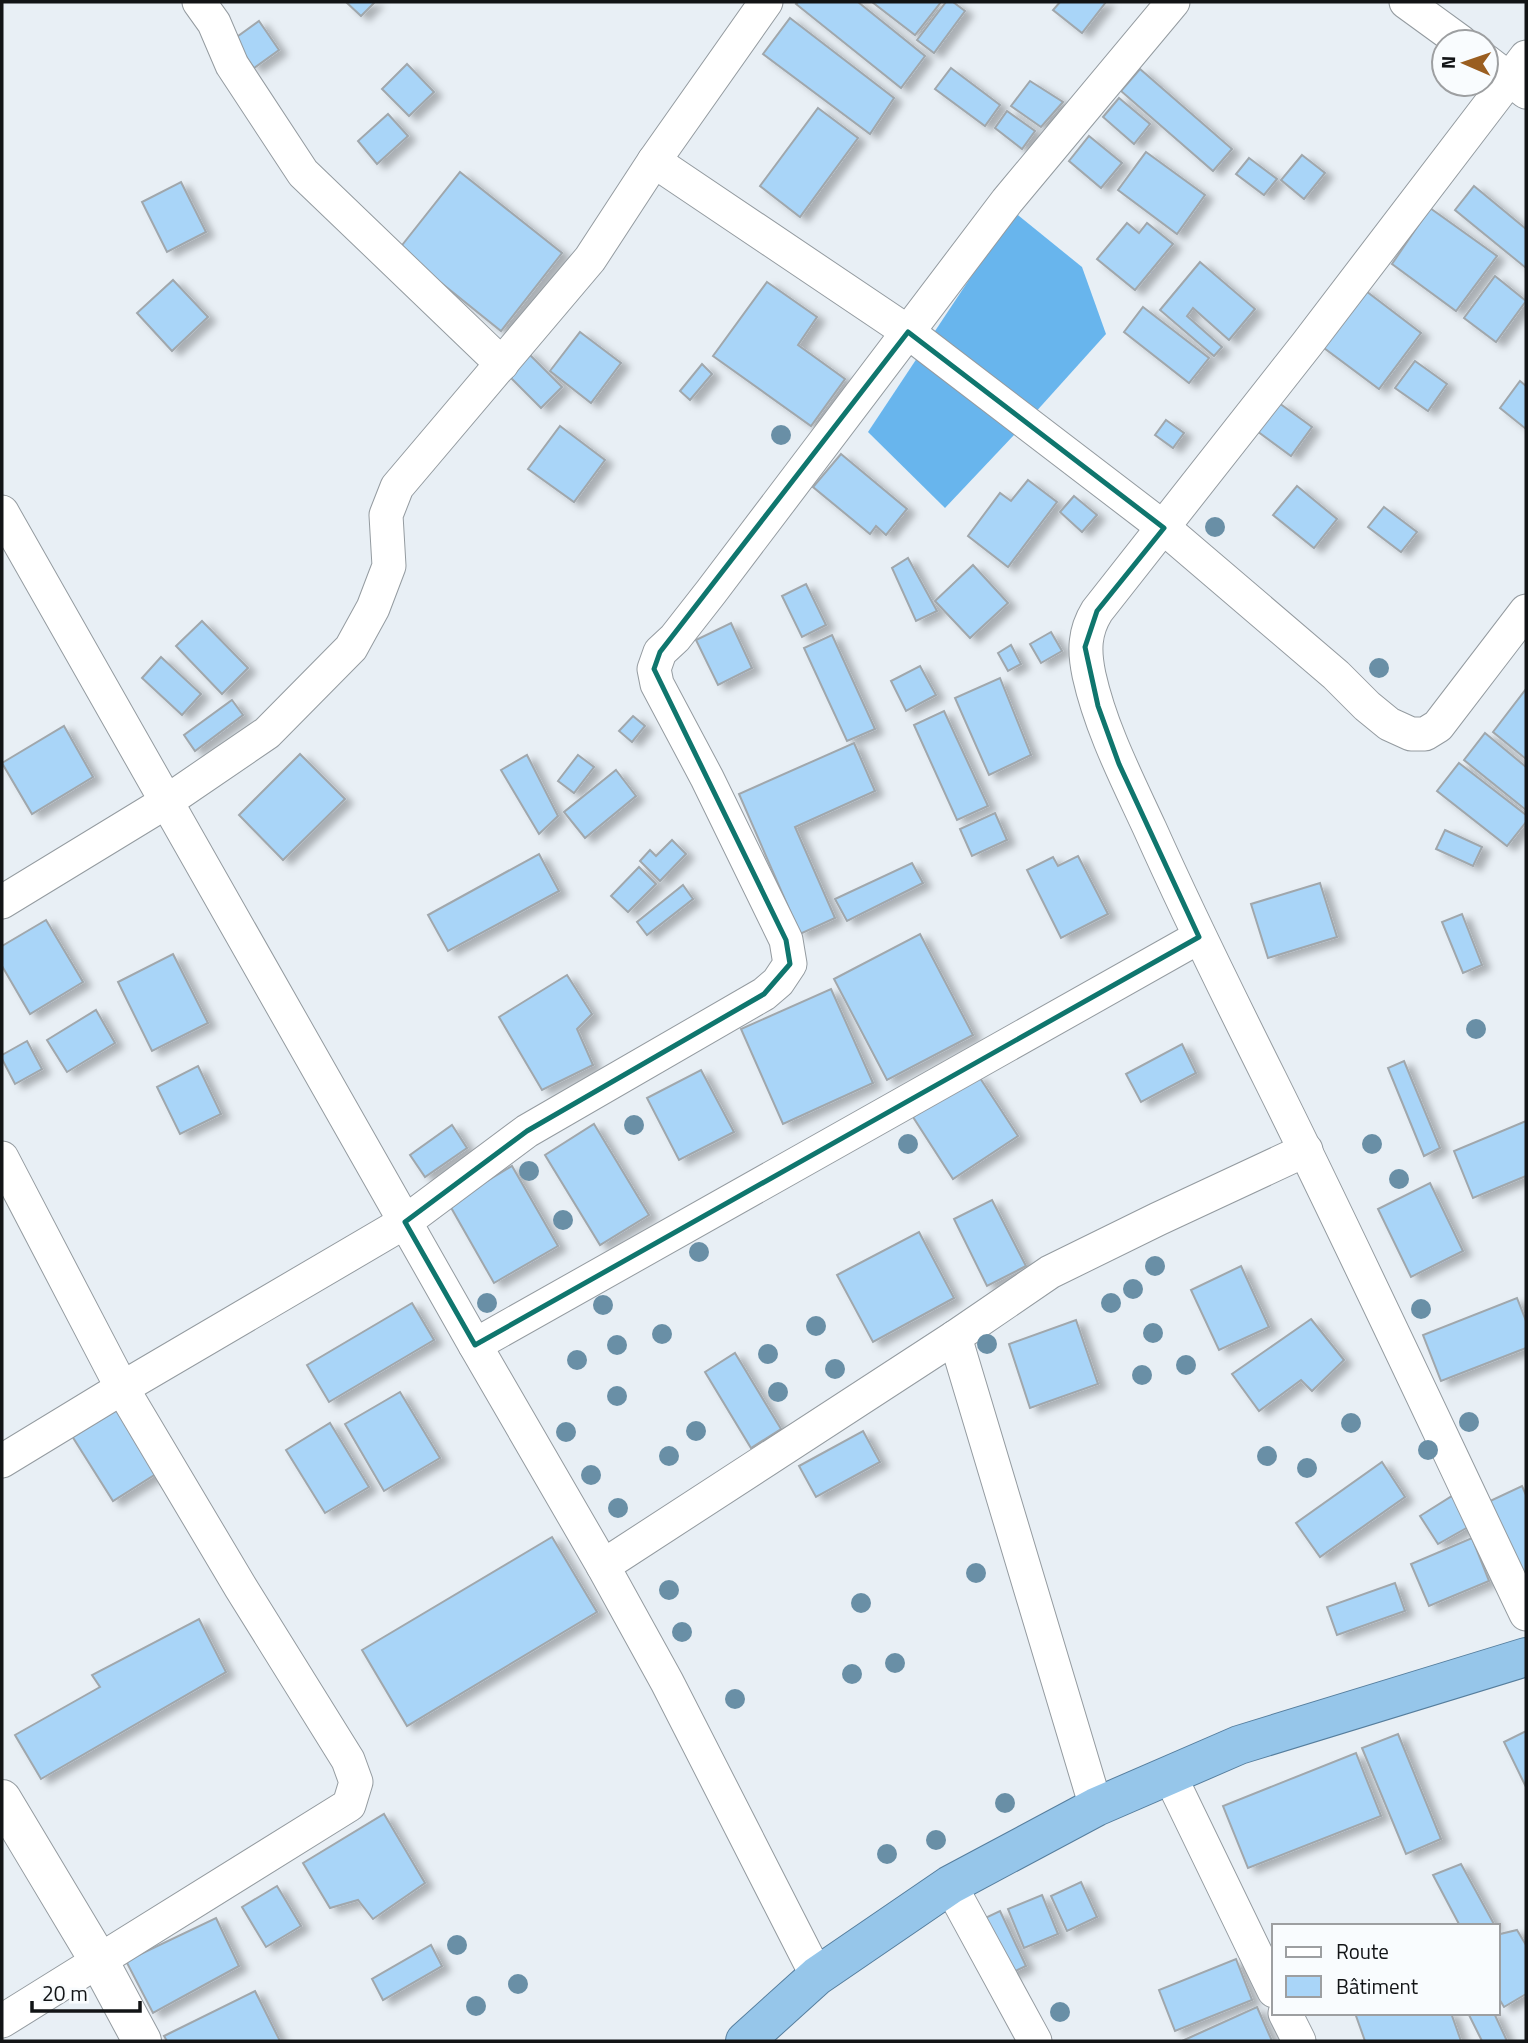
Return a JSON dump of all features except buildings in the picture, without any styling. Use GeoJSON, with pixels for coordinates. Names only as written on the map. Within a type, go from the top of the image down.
{"type":"FeatureCollection","features":[{"type":"Feature","properties":{"kind":"highway"},"geometry":{"type":"LineString","coordinates":[[745,2041],[817,1976],[950,1885],[1096,1807],[1239,1745],[1526,1657]]}},
{"type":"Feature","properties":{"kind":"street"},"geometry":{"type":"LineString","coordinates":[[199,2],[214,23],[232,65],[303,173],[502,364]]}},
{"type":"Feature","properties":{"kind":"street"},"geometry":{"type":"LineString","coordinates":[[2,902],[166,802],[267,733],[351,648],[373,608],[389,566],[386,515],[397,487],[590,259],[654,161],[766,2]]}},
{"type":"Feature","properties":{"kind":"street"},"geometry":{"type":"LineString","coordinates":[[2,1461],[405,1222],[527,1131],[764,994],[778,982],[790,964],[786,940],[707,778],[657,684],[654,669],[660,652],[675,638],[711,592],[1007,201],[1173,2]]}},
{"type":"Feature","properties":{"kind":"street"},"geometry":{"type":"LineString","coordinates":[[1406,2],[1442,28]]}},
{"type":"Feature","properties":{"kind":"street"},"geometry":{"type":"LineString","coordinates":[[1512,72],[1164,528],[1097,611],[1089,625],[1086,647],[1095,695],[1119,764],[1199,937],[1306,1150],[1526,1614]]}},
{"type":"Feature","properties":{"kind":"street"},"geometry":{"type":"LineString","coordinates":[[654,161],[908,332],[1164,528],[1336,675],[1389,724],[1411,734],[1425,734],[1438,726],[1526,611]]}},
{"type":"Feature","properties":{"kind":"street"},"geometry":{"type":"LineString","coordinates":[[2,512],[603,1566],[667,1682],[817,1976]]}},
{"type":"Feature","properties":{"kind":"street"},"geometry":{"type":"LineString","coordinates":[[475,1345],[1199,937]]}},
{"type":"Feature","properties":{"kind":"street"},"geometry":{"type":"LineString","coordinates":[[603,1566],[1050,1272],[1306,1150]]}},
{"type":"Feature","properties":{"kind":"street"},"geometry":{"type":"LineString","coordinates":[[2,1158],[122,1388],[241,1588],[348,1760],[356,1782],[349,1805],[2,2021]]}},
{"type":"Feature","properties":{"kind":"street"},"geometry":{"type":"LineString","coordinates":[[955,1336],[1096,1807]]}},
{"type":"Feature","properties":{"kind":"street"},"geometry":{"type":"LineString","coordinates":[[1169,1774],[1272,1986]]}},
{"type":"Feature","properties":{"kind":"street"},"geometry":{"type":"LineString","coordinates":[[2,1799],[99,1961],[142,2041]]}},
{"type":"Feature","properties":{"kind":"street"},"geometry":{"type":"LineString","coordinates":[[950,1885],[1035,2041]]}},
{"type":"Feature","properties":{"kind":"street"},"geometry":{"type":"LineString","coordinates":[[1286,2015],[1299,2041]]}},
{"type":"Feature","properties":{"kind":"highlighted area"},"geometry":{"type":"Polygon","coordinates":[[[908,332],[1164,528],[1097,611],[1085,647],[1098,706],[1119,764],[1199,937],[475,1345],[405,1222],[527,1131],[764,994],[790,964],[786,940],[654,669],[660,652],[908,332]]]}},
{"type":"Feature","properties":{"kind":"shaded area"},"geometry":{"type":"Polygon","coordinates":[[[1014,212],[1082,267],[1106,334],[945,508],[868,432],[1014,212]]]}}]}
